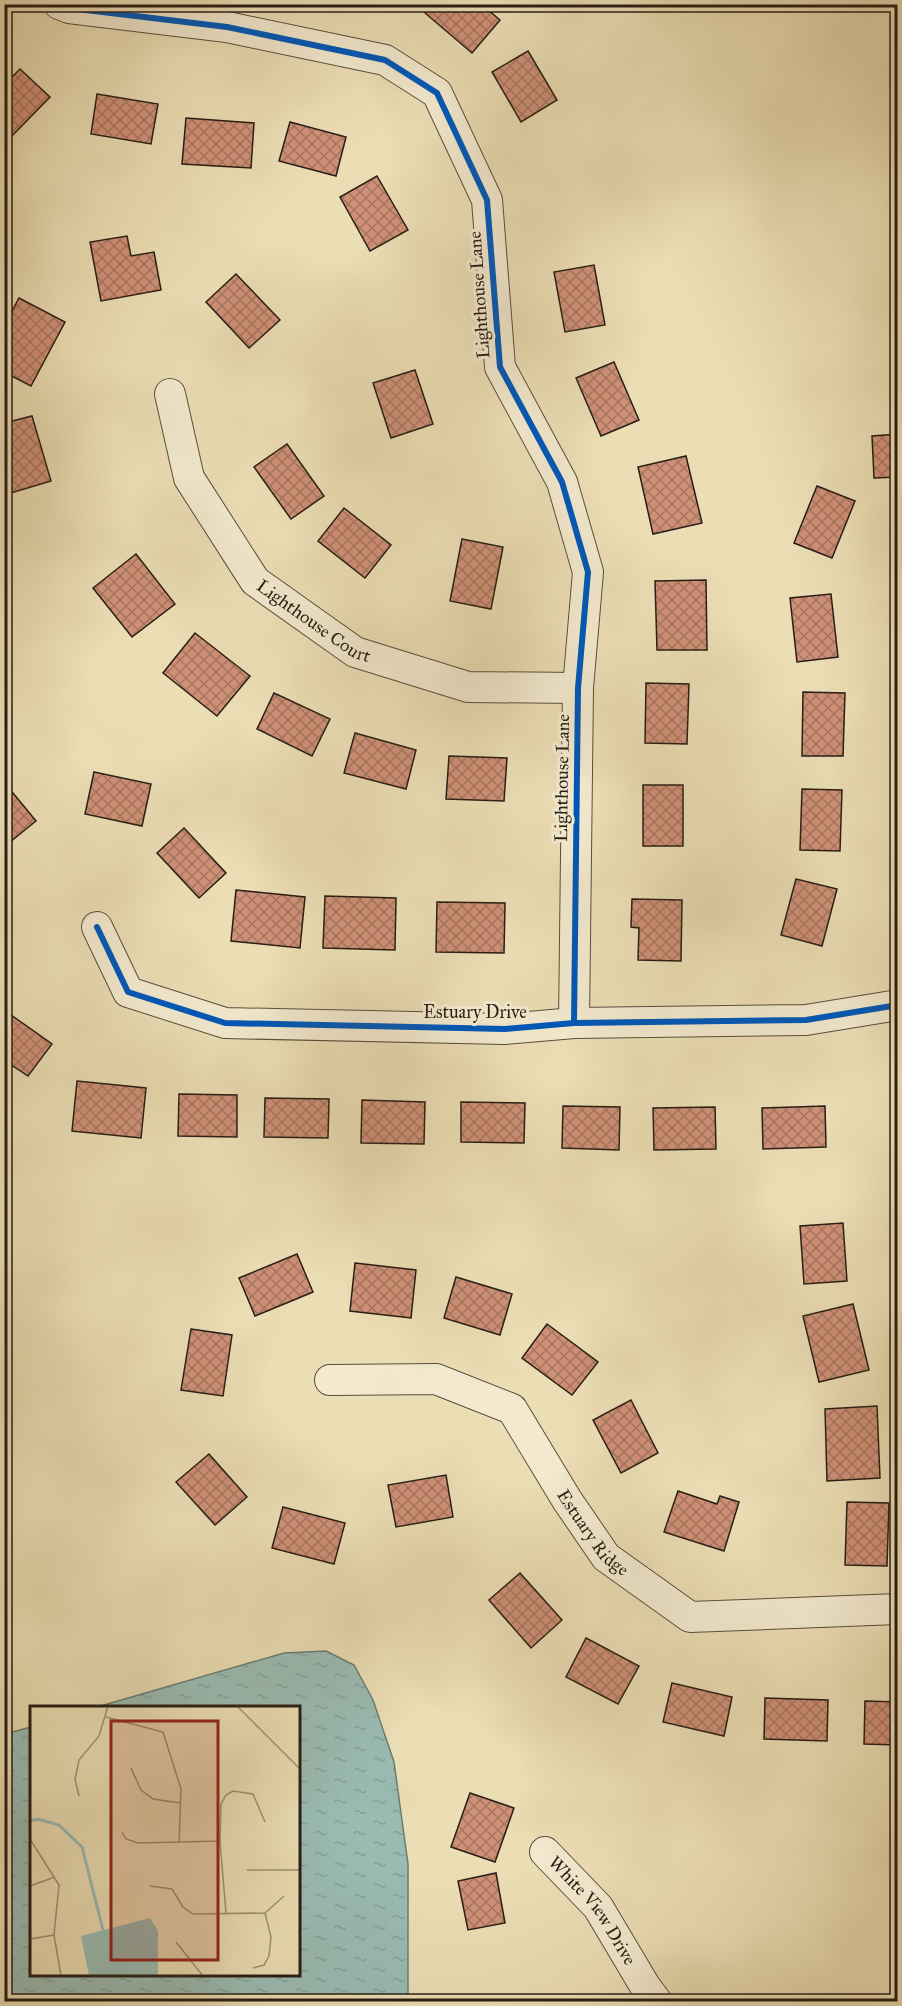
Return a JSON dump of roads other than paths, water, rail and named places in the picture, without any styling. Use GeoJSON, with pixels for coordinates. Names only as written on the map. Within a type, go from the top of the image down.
{"type":"FeatureCollection","features":[{"type":"Feature","properties":{"kind":"street","name":"Lighthouse Lane"},"geometry":{"type":"LineString","coordinates":[[59,4],[69,8],[227,27],[385,60],[437,93],[487,200],[500,367],[562,482],[588,572],[578,688],[574,1023]]}},
{"type":"Feature","properties":{"kind":"street","name":"Lighthouse Court"},"geometry":{"type":"LineString","coordinates":[[170,394],[189,478],[255,580],[355,652],[468,687],[578,688]]}},
{"type":"Feature","properties":{"kind":"street","name":"Estuary Drive"},"geometry":{"type":"LineString","coordinates":[[97,927],[128,992],[225,1023],[505,1029],[574,1023],[806,1020],[897,1005]]}},
{"type":"Feature","properties":{"kind":"street","name":"Estuary Ridge"},"geometry":{"type":"LineString","coordinates":[[330,1380],[436,1379],[512,1409],[567,1500],[606,1557],[690,1617],[897,1609]]}},
{"type":"Feature","properties":{"kind":"street","name":"White View Drive"},"geometry":{"type":"LineString","coordinates":[[545,1852],[598,1907],[645,1986],[657,2001]]}},
{"type":"Feature","properties":{"kind":"water"},"geometry":{"type":"Polygon","coordinates":[[[326,1651],[354,1665],[373,1700],[394,1762],[408,1864],[408,2001],[5,2001],[5,1734],[30,1727],[30,1976],[300,1976],[300,1706],[100,1706],[284,1653],[326,1651]]]}}]}
